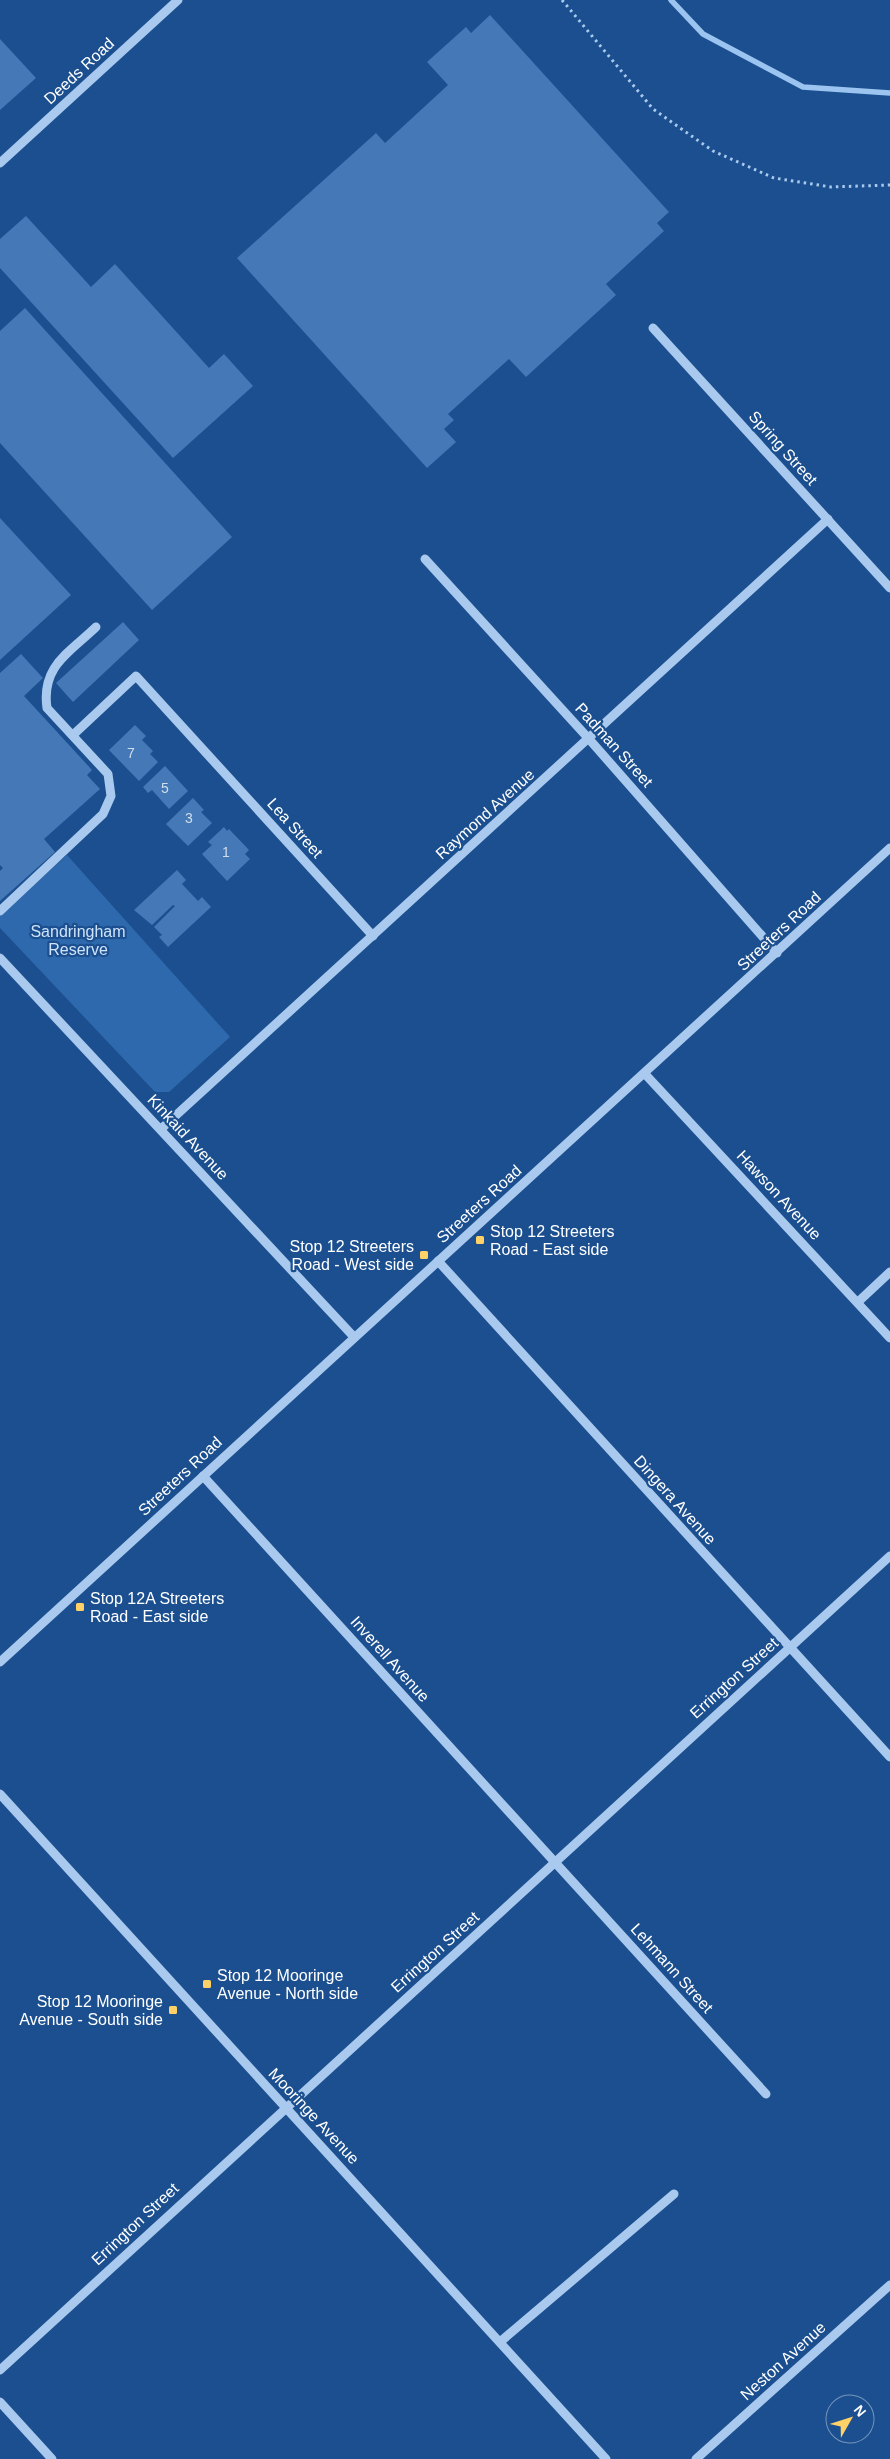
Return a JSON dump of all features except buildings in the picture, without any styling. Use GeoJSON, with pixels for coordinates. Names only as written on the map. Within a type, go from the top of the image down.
{"type":"FeatureCollection","features":[{"type":"Feature","properties":{"kind":"street","name":"Deeds Road"},"geometry":{"type":"LineString","coordinates":[[0,163],[178,0]]}},
{"type":"Feature","properties":{"kind":"street","name":"Spring Street"},"geometry":{"type":"LineString","coordinates":[[653,328],[890,588]]}},
{"type":"Feature","properties":{"kind":"street","name":"Raymond Avenue"},"geometry":{"type":"LineString","coordinates":[[161,1129],[828,519]]}},
{"type":"Feature","properties":{"kind":"street","name":"Padman Street"},"geometry":{"type":"LineString","coordinates":[[424,559],[589,739],[778,953]]}},
{"type":"Feature","properties":{"kind":"street"},"geometry":{"type":"LineString","coordinates":[[0,911],[103,814],[108,805],[111,785],[108,774],[47,708],[46,686],[50,671],[96,627]]}},
{"type":"Feature","properties":{"kind":"street","name":"Lea Street"},"geometry":{"type":"LineString","coordinates":[[72,735],[136,676],[373,936]]}},
{"type":"Feature","properties":{"kind":"street","name":"Streeters Road"},"geometry":{"type":"LineString","coordinates":[[0,1662],[354,1337],[778,953],[890,848]]}},
{"type":"Feature","properties":{"kind":"street","name":"Kinkaid Avenue"},"geometry":{"type":"LineString","coordinates":[[0,958],[354,1337]]}},
{"type":"Feature","properties":{"kind":"street","name":"Hawson Avenue"},"geometry":{"type":"LineString","coordinates":[[645,1074],[890,1338]]}},
{"type":"Feature","properties":{"kind":"street","name":"Dingera Avenue"},"geometry":{"type":"LineString","coordinates":[[438,1261],[890,1757]]}},
{"type":"Feature","properties":{"kind":"street"},"geometry":{"type":"LineString","coordinates":[[858,1302],[890,1272]]}},
{"type":"Feature","properties":{"kind":"street","name":"Inverell Avenue"},"geometry":{"type":"LineString","coordinates":[[203,1476],[555,1862]]}},
{"type":"Feature","properties":{"kind":"street","name":"Errington Street"},"geometry":{"type":"LineString","coordinates":[[0,2370],[890,1556]]}},
{"type":"Feature","properties":{"kind":"street","name":"Mooringe Avenue"},"geometry":{"type":"LineString","coordinates":[[0,1794],[606,2459]]}},
{"type":"Feature","properties":{"kind":"street","name":"Lehmann Street"},"geometry":{"type":"LineString","coordinates":[[555,1862],[766,2094]]}},
{"type":"Feature","properties":{"kind":"street"},"geometry":{"type":"LineString","coordinates":[[500,2342],[674,2194]]}},
{"type":"Feature","properties":{"kind":"street","name":"Neston Avenue"},"geometry":{"type":"LineString","coordinates":[[696,2459],[890,2285]]}},
{"type":"Feature","properties":{"kind":"street"},"geometry":{"type":"LineString","coordinates":[[0,2402],[52,2459]]}},
{"type":"Feature","properties":{"kind":"path"},"geometry":{"type":"LineString","coordinates":[[562,0],[653,109],[714,152],[774,178],[831,187],[890,185]]}},
{"type":"Feature","properties":{"kind":"green space","name":"Sandringham Reserve"},"geometry":{"type":"Polygon","coordinates":[[[67,855],[230,1037],[169,1092],[155,1092],[0,928],[0,915],[67,855]]]}},
{"type":"Feature","properties":{"kind":"waterway"},"geometry":{"type":"LineString","coordinates":[[671,0],[703,34],[803,87],[890,93]]}},
{"type":"Feature","properties":{"kind":"place","name":"Stop 12 Streeters Road - East side"},"geometry":{"type":"Point","coordinates":[480,1240]}},
{"type":"Feature","properties":{"kind":"place","name":"Stop 12 Streeters Road - West side"},"geometry":{"type":"Point","coordinates":[424,1255]}},
{"type":"Feature","properties":{"kind":"place","name":"Stop 12A Streeters Road - East side"},"geometry":{"type":"Point","coordinates":[80,1607]}},
{"type":"Feature","properties":{"kind":"place","name":"Stop 12 Mooringe Avenue - North side"},"geometry":{"type":"Point","coordinates":[207,1984]}},
{"type":"Feature","properties":{"kind":"place","name":"Stop 12 Mooringe Avenue - South side"},"geometry":{"type":"Point","coordinates":[173,2010]}}]}
